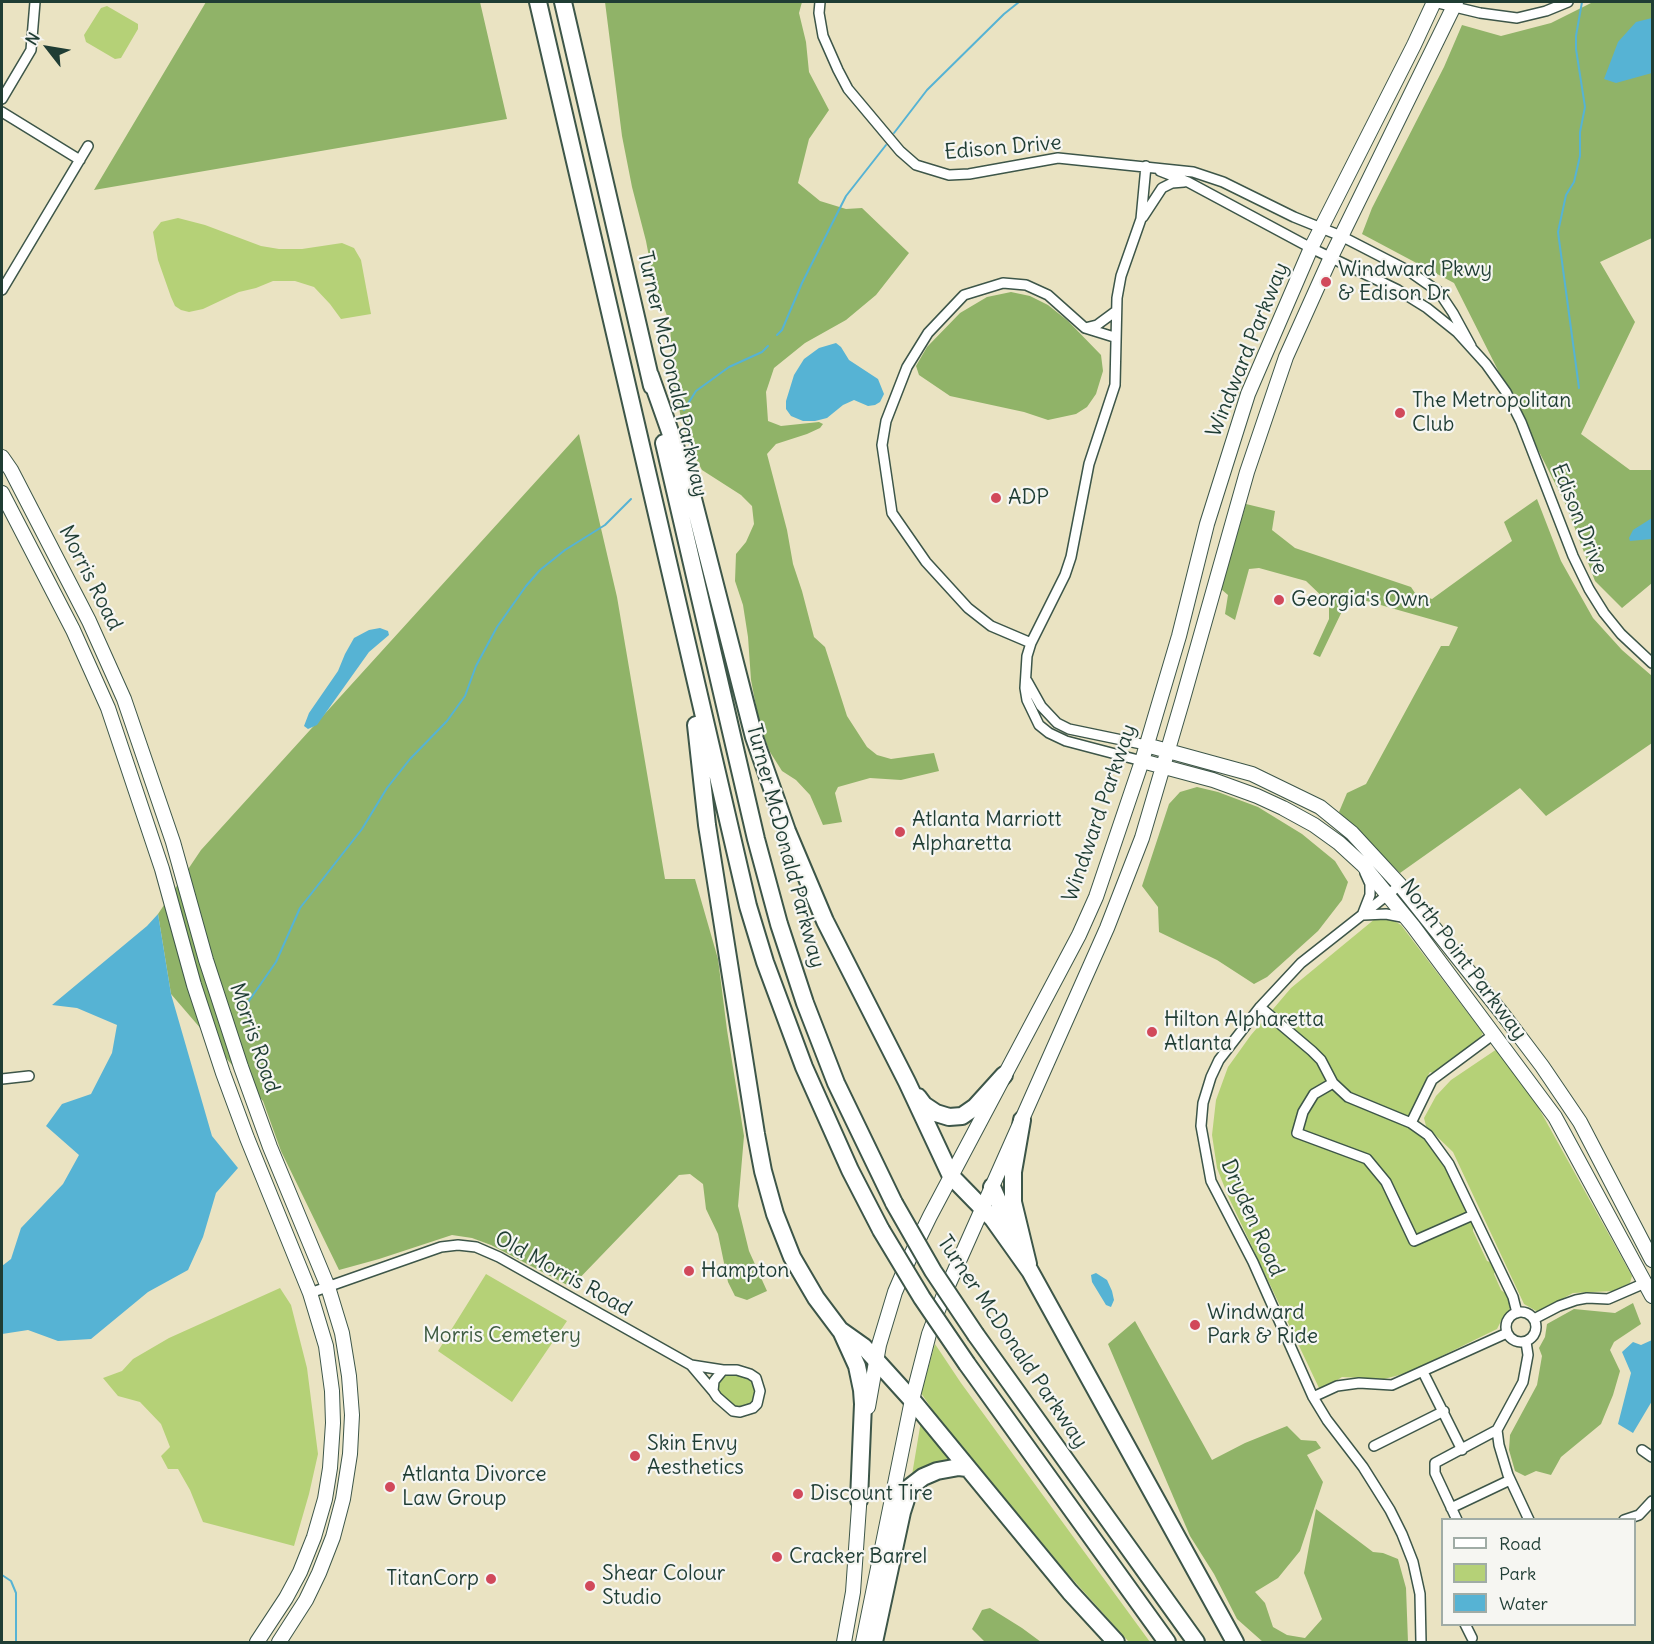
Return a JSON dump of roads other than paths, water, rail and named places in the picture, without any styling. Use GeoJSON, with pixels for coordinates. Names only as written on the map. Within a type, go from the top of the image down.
{"type":"FeatureCollection","features":[{"type":"Feature","properties":{"kind":"highway"},"geometry":{"type":"LineString","coordinates":[[538,2],[734,850],[765,962],[807,1076],[850,1170],[881,1230],[922,1298],[1167,1642]]}},
{"type":"Feature","properties":{"kind":"highway","name":"Turner McDonald Parkway"},"geometry":{"type":"LineString","coordinates":[[563,2],[756,839],[779,924],[805,1003],[836,1083],[894,1203],[938,1279],[1196,1642]]}},
{"type":"Feature","properties":{"kind":"highway"},"geometry":{"type":"LineString","coordinates":[[650,375],[691,491],[745,705],[763,766],[787,831],[821,911],[907,1082],[951,1176],[983,1208],[1030,1271],[1235,1642]]}},
{"type":"Feature","properties":{"kind":"highway"},"geometry":{"type":"LineString","coordinates":[[686,641],[707,825],[763,1171],[775,1214],[792,1257],[816,1298],[840,1330],[857,1366],[863,1404],[859,1500]]}},
{"type":"Feature","properties":{"kind":"highway"},"geometry":{"type":"LineString","coordinates":[[907,1082],[924,1105],[936,1113],[949,1117],[962,1116],[975,1107],[1004,1075]]}},
{"type":"Feature","properties":{"kind":"highway"},"geometry":{"type":"LineString","coordinates":[[1022,1120],[1013,1172],[1013,1202],[1030,1271]]}},
{"type":"Feature","properties":{"kind":"highway"},"geometry":{"type":"LineString","coordinates":[[992,1187],[1008,1223],[1012,1246]]}},
{"type":"Feature","properties":{"kind":"highway"},"geometry":{"type":"LineString","coordinates":[[840,1330],[864,1347],[912,1400],[1070,1592],[1116,1642]]}},
{"type":"Feature","properties":{"kind":"highway"},"geometry":{"type":"LineString","coordinates":[[874,1642],[902,1512],[910,1487],[923,1477],[937,1471],[959,1467],[968,1468]]}},
{"type":"Feature","properties":{"kind":"street"},"geometry":{"type":"LineString","coordinates":[[2,99],[31,50],[35,2]]}},
{"type":"Feature","properties":{"kind":"street","name":"Edison Drive"},"geometry":{"type":"LineString","coordinates":[[820,2],[819,13],[823,36],[848,89],[900,151],[916,165],[949,175],[969,174],[1058,158],[1193,172],[1223,182],[1294,217],[1341,236],[1409,271],[1439,292],[1454,313],[1471,346],[1506,392],[1521,422],[1572,556],[1588,589],[1621,634],[1653,663]]}},
{"type":"Feature","properties":{"kind":"street"},"geometry":{"type":"LineString","coordinates":[[1434,2],[1517,18],[1546,11],[1568,2]]}},
{"type":"Feature","properties":{"kind":"street","name":"Windward Parkway"},"geometry":{"type":"LineString","coordinates":[[844,1642],[853,1592],[868,1404],[876,1360],[895,1292],[930,1216],[1079,935],[1096,897],[1142,761],[1179,636],[1207,524],[1248,394],[1311,248],[1434,2]]}},
{"type":"Feature","properties":{"kind":"street","name":"Windward Parkway"},"geometry":{"type":"LineString","coordinates":[[863,1642],[912,1400],[929,1334],[947,1288],[1107,928],[1142,838],[1240,495],[1269,403],[1306,308],[1455,5]]}},
{"type":"Feature","properties":{"kind":"street"},"geometry":{"type":"LineString","coordinates":[[2,112],[80,160]]}},
{"type":"Feature","properties":{"kind":"street"},"geometry":{"type":"LineString","coordinates":[[2,290],[88,146]]}},
{"type":"Feature","properties":{"kind":"street"},"geometry":{"type":"LineString","coordinates":[[1142,761],[1066,741],[1049,733],[1039,725],[1034,716],[1028,700],[1026,679],[1030,643],[1065,574],[1071,557],[1089,464],[1114,385],[1114,337],[1121,276],[1141,219],[1146,166]]}},
{"type":"Feature","properties":{"kind":"street","name":"Edison Drive"},"geometry":{"type":"LineString","coordinates":[[1146,166],[1188,182],[1311,248],[1398,290],[1427,308],[1471,346]]}},
{"type":"Feature","properties":{"kind":"street"},"geometry":{"type":"LineString","coordinates":[[1141,219],[1162,188],[1172,183],[1188,182]]}},
{"type":"Feature","properties":{"kind":"street"},"geometry":{"type":"LineString","coordinates":[[1030,643],[991,626],[968,608],[926,562],[892,513],[882,445],[886,421],[903,372],[928,333],[964,295],[1003,283],[1026,285],[1048,295],[1085,328],[1114,337]]}},
{"type":"Feature","properties":{"kind":"street"},"geometry":{"type":"LineString","coordinates":[[1085,328],[1097,325],[1116,311]]}},
{"type":"Feature","properties":{"kind":"street","name":"Morris Road"},"geometry":{"type":"LineString","coordinates":[[2,457],[11,470],[89,621],[124,699],[171,835],[206,960],[237,1058],[328,1287],[340,1326],[349,1376],[352,1414],[349,1468],[340,1514],[323,1564],[306,1600],[279,1642]]}},
{"type":"Feature","properties":{"kind":"street","name":"Morris Road"},"geometry":{"type":"LineString","coordinates":[[2,493],[73,630],[108,708],[162,869],[187,964],[223,1073],[255,1159],[310,1293],[326,1346],[332,1391],[333,1430],[329,1475],[322,1510],[305,1560],[286,1598],[257,1642]]}},
{"type":"Feature","properties":{"kind":"street"},"geometry":{"type":"LineString","coordinates":[[1026,679],[1041,706],[1057,723],[1070,729],[1146,745]]}},
{"type":"Feature","properties":{"kind":"street","name":"North Point Parkway"},"geometry":{"type":"LineString","coordinates":[[1146,745],[1252,774],[1320,807],[1352,833],[1400,885],[1505,1017],[1574,1113],[1653,1260]]}},
{"type":"Feature","properties":{"kind":"street","name":"North Point Parkway"},"geometry":{"type":"LineString","coordinates":[[1142,761],[1213,780],[1283,808],[1339,843],[1363,865],[1407,918],[1555,1118],[1653,1296]]}},
{"type":"Feature","properties":{"kind":"street"},"geometry":{"type":"LineString","coordinates":[[1363,865],[1370,884],[1370,895],[1362,916],[1386,914],[1407,918]]}},
{"type":"Feature","properties":{"kind":"street","name":"Dryden Road"},"geometry":{"type":"LineString","coordinates":[[1400,885],[1301,963],[1260,1007],[1228,1047],[1211,1077],[1203,1104],[1201,1126],[1211,1181],[1253,1262],[1313,1397],[1327,1420],[1363,1467],[1390,1510],[1413,1562],[1420,1593],[1421,1642]]}},
{"type":"Feature","properties":{"kind":"street"},"geometry":{"type":"LineString","coordinates":[[1260,1007],[1321,1060],[1333,1083],[1348,1097],[1411,1123],[1428,1135],[1449,1164],[1513,1297],[1517,1313]]}},
{"type":"Feature","properties":{"kind":"street"},"geometry":{"type":"LineString","coordinates":[[1411,1123],[1432,1080],[1494,1034]]}},
{"type":"Feature","properties":{"kind":"street"},"geometry":{"type":"LineString","coordinates":[[2,1079],[29,1076]]}},
{"type":"Feature","properties":{"kind":"street"},"geometry":{"type":"LineString","coordinates":[[1333,1083],[1314,1094],[1303,1112],[1296,1133],[1367,1159],[1386,1182],[1414,1240],[1473,1215]]}},
{"type":"Feature","properties":{"kind":"street","name":"Old Morris Road"},"geometry":{"type":"LineString","coordinates":[[310,1293],[441,1247],[458,1245],[476,1247],[499,1257],[691,1365],[721,1402],[733,1411],[748,1411],[757,1404],[760,1391],[756,1378],[743,1371],[691,1365]]}},
{"type":"Feature","properties":{"kind":"street"},"geometry":{"type":"LineString","coordinates":[[1534,1319],[1576,1300],[1608,1299],[1645,1283]]}},
{"type":"Feature","properties":{"kind":"street"},"geometry":{"type":"LineString","coordinates":[[1517,1313],[1527,1313],[1534,1319],[1535,1333],[1526,1342],[1517,1342],[1507,1333],[1506,1323],[1517,1313]]}},
{"type":"Feature","properties":{"kind":"street"},"geometry":{"type":"LineString","coordinates":[[1313,1397],[1337,1386],[1359,1383],[1392,1385],[1507,1333]]}},
{"type":"Feature","properties":{"kind":"street"},"geometry":{"type":"LineString","coordinates":[[1456,1518],[1435,1473],[1435,1463],[1497,1430],[1523,1382],[1528,1361],[1526,1342]]}},
{"type":"Feature","properties":{"kind":"street"},"geometry":{"type":"LineString","coordinates":[[713,1391],[714,1381],[723,1370]]}},
{"type":"Feature","properties":{"kind":"street"},"geometry":{"type":"LineString","coordinates":[[1423,1371],[1462,1450]]}},
{"type":"Feature","properties":{"kind":"street"},"geometry":{"type":"LineString","coordinates":[[1374,1446],[1444,1412]]}},
{"type":"Feature","properties":{"kind":"street"},"geometry":{"type":"LineString","coordinates":[[1497,1430],[1499,1445],[1510,1480],[1528,1518]]}},
{"type":"Feature","properties":{"kind":"street"},"geometry":{"type":"LineString","coordinates":[[1642,1450],[1653,1457]]}},
{"type":"Feature","properties":{"kind":"street"},"geometry":{"type":"LineString","coordinates":[[1452,1508],[1510,1480]]}},
{"type":"Feature","properties":{"kind":"street"},"geometry":{"type":"LineString","coordinates":[[1630,1518],[1639,1515],[1653,1501]]}},
{"type":"Feature","properties":{"kind":"street"},"geometry":{"type":"LineString","coordinates":[[1466,1626],[1472,1638]]}},
{"type":"Feature","properties":{"kind":"water"},"geometry":{"type":"Polygon","coordinates":[[[1652,18],[1652,73],[1616,83],[1604,79],[1618,42],[1636,22],[1652,18]]]}},
{"type":"Feature","properties":{"kind":"water"},"geometry":{"type":"Polygon","coordinates":[[[836,343],[849,360],[878,379],[884,394],[880,402],[868,406],[854,400],[843,405],[827,418],[815,421],[803,421],[791,416],[786,409],[786,401],[794,375],[804,359],[819,348],[836,343]]]}},
{"type":"Feature","properties":{"kind":"water"},"geometry":{"type":"Polygon","coordinates":[[[1652,518],[1652,539],[1630,541],[1633,530],[1652,518]]]}},
{"type":"Feature","properties":{"kind":"water"},"geometry":{"type":"Polygon","coordinates":[[[380,628],[388,631],[389,635],[369,652],[317,725],[308,729],[304,726],[309,713],[338,671],[354,638],[369,630],[380,628]]]}},
{"type":"Feature","properties":{"kind":"water"},"geometry":{"type":"Polygon","coordinates":[[[158,914],[171,994],[212,1136],[238,1168],[216,1193],[203,1237],[188,1270],[148,1292],[91,1339],[58,1341],[28,1330],[2,1334],[2,1266],[11,1259],[21,1228],[63,1184],[79,1155],[46,1126],[62,1104],[91,1094],[112,1053],[117,1025],[77,1008],[52,1005],[147,926],[158,914]]]}},
{"type":"Feature","properties":{"kind":"water"},"geometry":{"type":"Polygon","coordinates":[[[1096,1273],[1107,1280],[1112,1291],[1114,1300],[1111,1307],[1106,1305],[1092,1282],[1091,1275],[1096,1273]]]}},
{"type":"Feature","properties":{"kind":"water"},"geometry":{"type":"Polygon","coordinates":[[[1652,1340],[1652,1401],[1633,1433],[1618,1424],[1631,1373],[1622,1352],[1633,1342],[1641,1345],[1652,1340]]]}},
{"type":"Feature","properties":{"kind":"waterway"},"geometry":{"type":"LineString","coordinates":[[894,133],[927,90],[1019,2]]}},
{"type":"Feature","properties":{"kind":"waterway"},"geometry":{"type":"LineString","coordinates":[[1579,388],[1558,232],[1566,195],[1574,182],[1580,156],[1580,132],[1585,107],[1576,36],[1582,2]]}},
{"type":"Feature","properties":{"kind":"waterway"},"geometry":{"type":"LineString","coordinates":[[777,335],[782,330],[802,283],[846,196],[886,145]]}},
{"type":"Feature","properties":{"kind":"waterway"},"geometry":{"type":"LineString","coordinates":[[684,410],[696,391],[729,367],[762,352],[768,346]]}},
{"type":"Feature","properties":{"kind":"waterway"},"geometry":{"type":"LineString","coordinates":[[244,1008],[276,962],[300,908],[362,829],[387,788],[410,759],[447,721],[465,696],[476,666],[497,627],[526,586],[540,570],[565,550],[605,525],[631,499]]}},
{"type":"Feature","properties":{"kind":"waterway"},"geometry":{"type":"LineString","coordinates":[[2,1575],[11,1581],[16,1593],[16,1642]]}},
{"type":"Feature","properties":{"kind":"place","name":"Windward Pkwy & Edison Dr"},"geometry":{"type":"Point","coordinates":[1326,282]}},
{"type":"Feature","properties":{"kind":"place","name":"The Metropolitan Club"},"geometry":{"type":"Point","coordinates":[1400,413]}},
{"type":"Feature","properties":{"kind":"place","name":"ADP"},"geometry":{"type":"Point","coordinates":[996,498]}},
{"type":"Feature","properties":{"kind":"place","name":"Georgia's Own"},"geometry":{"type":"Point","coordinates":[1279,600]}},
{"type":"Feature","properties":{"kind":"place","name":"Atlanta Marriott Alpharetta"},"geometry":{"type":"Point","coordinates":[900,832]}},
{"type":"Feature","properties":{"kind":"place","name":"Hilton Alpharetta Atlanta"},"geometry":{"type":"Point","coordinates":[1152,1032]}},
{"type":"Feature","properties":{"kind":"place","name":"Hampton"},"geometry":{"type":"Point","coordinates":[689,1271]}},
{"type":"Feature","properties":{"kind":"place","name":"Windward Park & Ride"},"geometry":{"type":"Point","coordinates":[1195,1325]}},
{"type":"Feature","properties":{"kind":"place","name":"Skin Envy Aesthetics"},"geometry":{"type":"Point","coordinates":[635,1456]}},
{"type":"Feature","properties":{"kind":"place","name":"Atlanta Divorce Law Group"},"geometry":{"type":"Point","coordinates":[390,1487]}},
{"type":"Feature","properties":{"kind":"place","name":"Discount Tire"},"geometry":{"type":"Point","coordinates":[798,1494]}},
{"type":"Feature","properties":{"kind":"place","name":"Cracker Barrel"},"geometry":{"type":"Point","coordinates":[777,1557]}},
{"type":"Feature","properties":{"kind":"place","name":"TitanCorp"},"geometry":{"type":"Point","coordinates":[491,1579]}},
{"type":"Feature","properties":{"kind":"place","name":"Shear Colour Studio"},"geometry":{"type":"Point","coordinates":[590,1586]}},
{"type":"Feature","properties":{"kind":"park label","name":"Morris Cemetery"},"geometry":{"type":"Point","coordinates":[502,1336]}}]}
